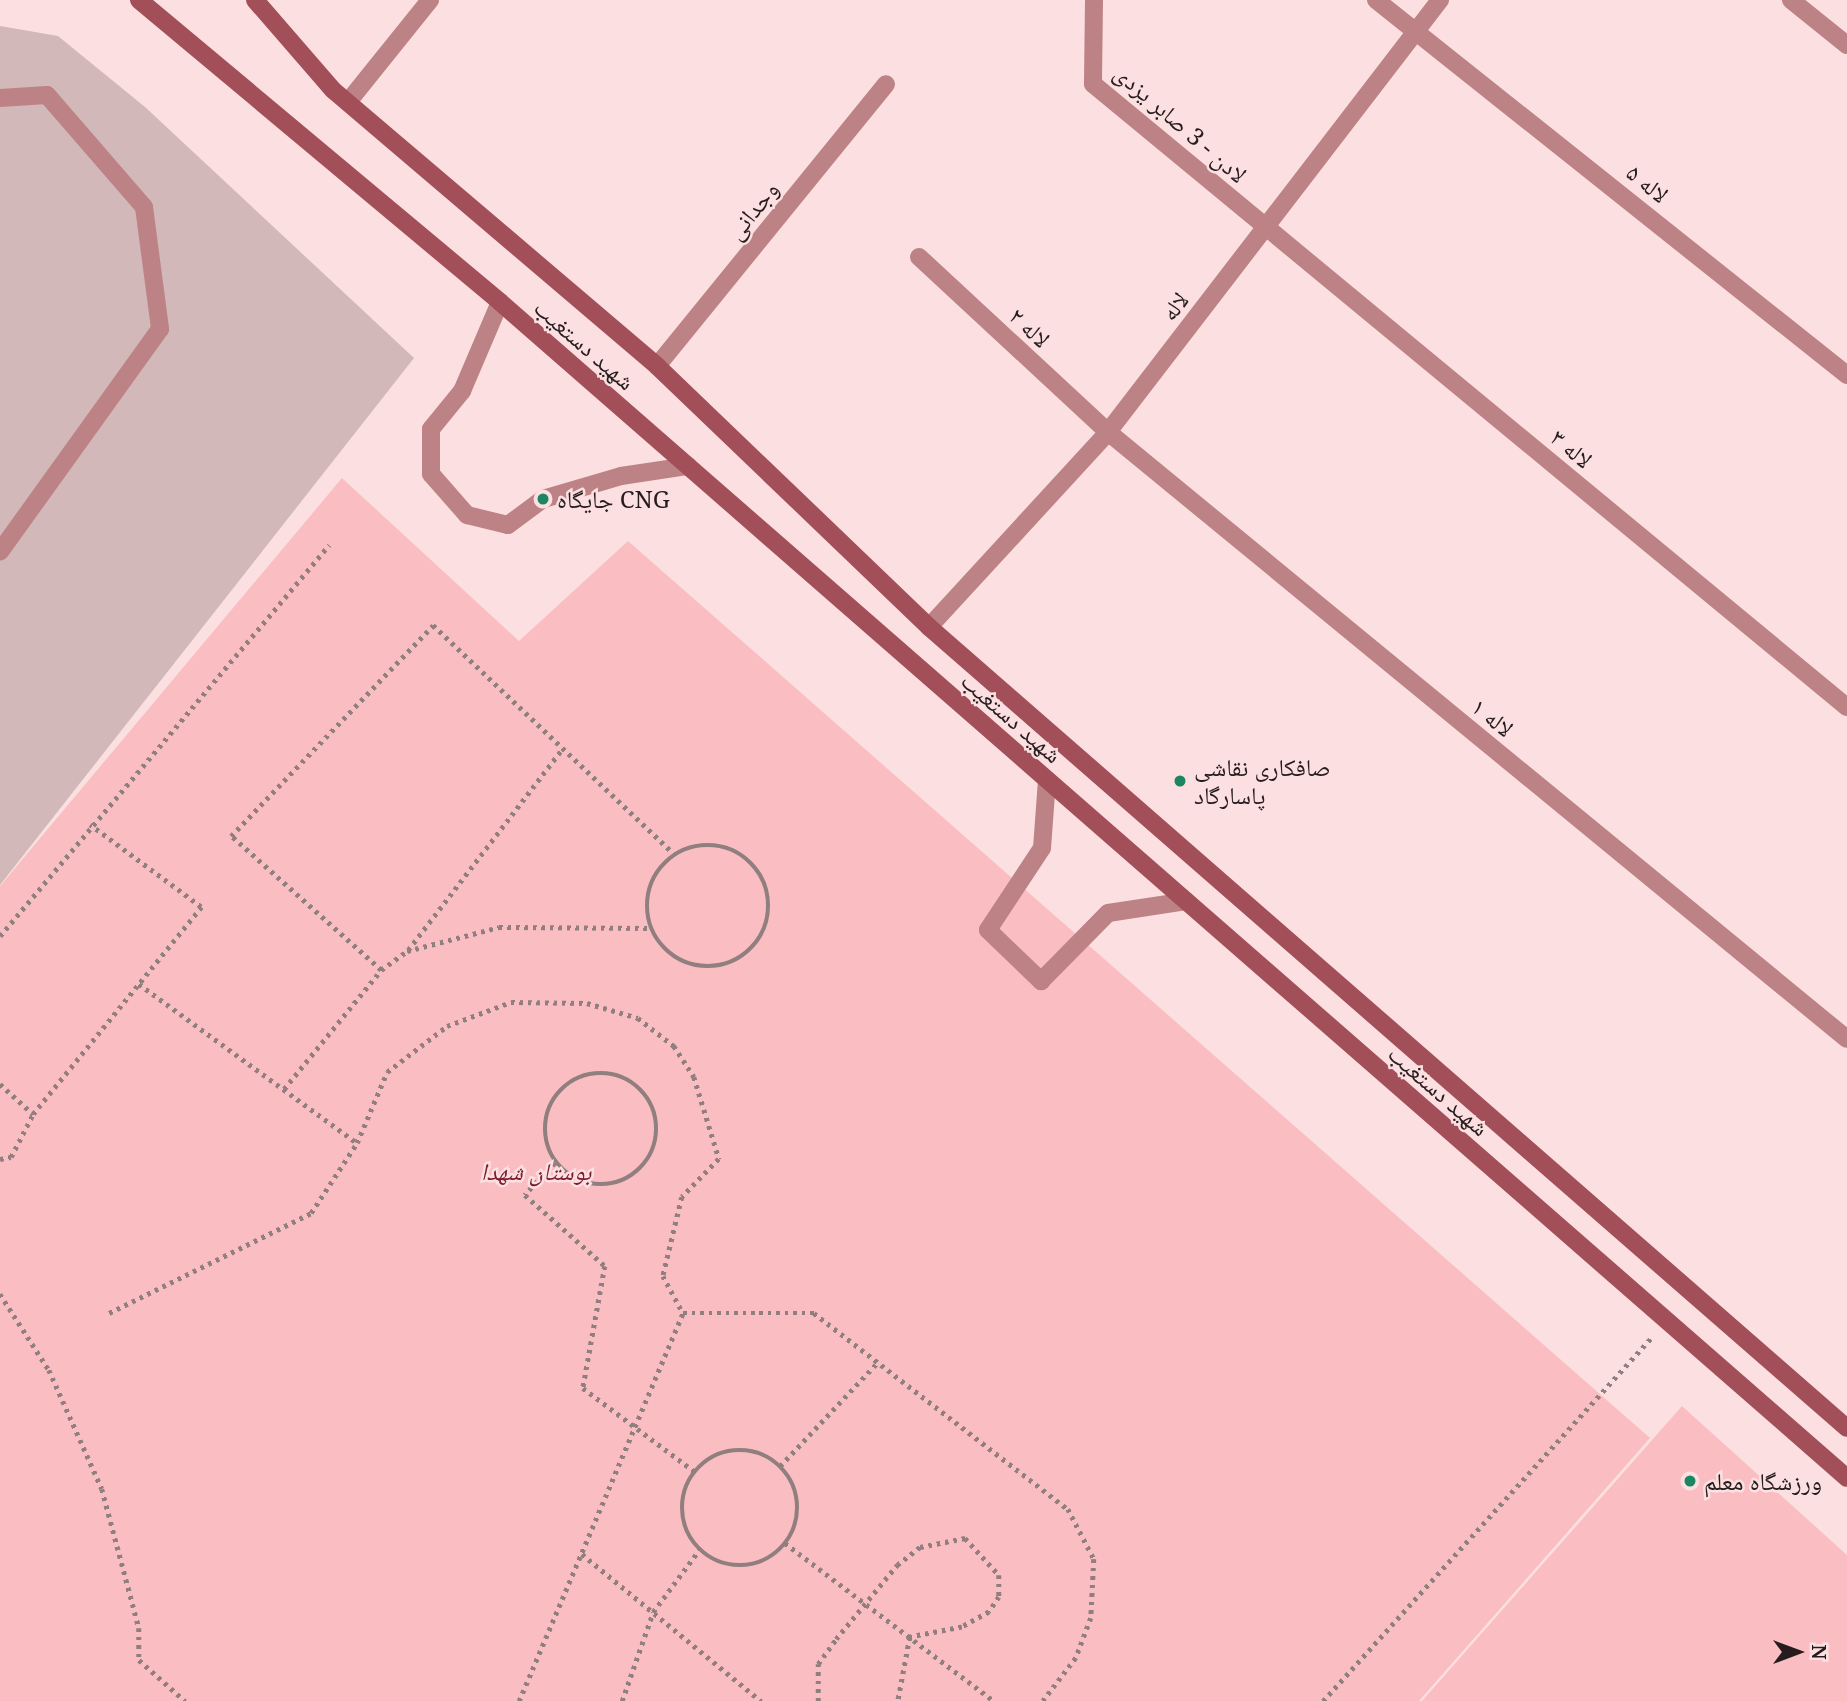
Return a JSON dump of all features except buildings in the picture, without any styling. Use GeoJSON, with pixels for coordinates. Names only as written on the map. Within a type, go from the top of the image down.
{"type":"FeatureCollection","features":[{"type":"Feature","properties":{"kind":"main road","name":"شهید دستغیب"},"geometry":{"type":"LineString","coordinates":[[139,0],[500,302],[1847,1478]]}},
{"type":"Feature","properties":{"kind":"main road","name":"شهید دستغیب"},"geometry":{"type":"LineString","coordinates":[[255,0],[348,102],[657,366],[929,627],[1847,1428]]}},
{"type":"Feature","properties":{"kind":"street"},"geometry":{"type":"LineString","coordinates":[[348,102],[430,0]]}},
{"type":"Feature","properties":{"kind":"street","name":"لادن - 3 صابر یزدی"},"geometry":{"type":"LineString","coordinates":[[1094,0],[1093,84],[1265,227]]}},
{"type":"Feature","properties":{"kind":"street","name":"لاله ۵"},"geometry":{"type":"LineString","coordinates":[[1376,0],[1417,29],[1847,375]]}},
{"type":"Feature","properties":{"kind":"street","name":"لاله"},"geometry":{"type":"LineString","coordinates":[[929,627],[1108,432],[1440,0]]}},
{"type":"Feature","properties":{"kind":"street"},"geometry":{"type":"LineString","coordinates":[[1791,0],[1847,45]]}},
{"type":"Feature","properties":{"kind":"street","name":"وجدانی"},"geometry":{"type":"LineString","coordinates":[[657,366],[886,84]]}},
{"type":"Feature","properties":{"kind":"street"},"geometry":{"type":"LineString","coordinates":[[0,98],[47,96],[144,207],[160,329],[0,552]]}},
{"type":"Feature","properties":{"kind":"street","name":"لاله ۳"},"geometry":{"type":"LineString","coordinates":[[1265,227],[1847,707]]}},
{"type":"Feature","properties":{"kind":"street","name":"لاله ۲"},"geometry":{"type":"LineString","coordinates":[[919,257],[1108,432]]}},
{"type":"Feature","properties":{"kind":"street"},"geometry":{"type":"LineString","coordinates":[[500,302],[468,379],[431,429],[431,474],[467,515],[508,525],[543,499],[621,476],[688,466]]}},
{"type":"Feature","properties":{"kind":"street","name":"لاله ۱"},"geometry":{"type":"LineString","coordinates":[[1108,432],[1847,1039]]}},
{"type":"Feature","properties":{"kind":"street"},"geometry":{"type":"LineString","coordinates":[[1047,780],[1042,848],[988,930],[1041,981],[1108,913],[1186,901]]}},
{"type":"Feature","properties":{"kind":"path"},"geometry":{"type":"LineString","coordinates":[[0,936],[90,825],[329,545]]}},
{"type":"Feature","properties":{"kind":"path"},"geometry":{"type":"LineString","coordinates":[[381,970],[231,836],[433,625],[675,855]]}},
{"type":"Feature","properties":{"kind":"path"},"geometry":{"type":"LineString","coordinates":[[284,1090],[381,970],[407,951],[563,748]]}},
{"type":"Feature","properties":{"kind":"path"},"geometry":{"type":"LineString","coordinates":[[0,1159],[11,1157],[33,1114],[201,907],[90,825]]}},
{"type":"Feature","properties":{"kind":"path"},"geometry":{"type":"LineString","coordinates":[[719,844],[749,858],[767,884],[770,917],[757,947],[730,965],[698,968],[678,959],[650,928],[647,896],[660,866],[687,847],[719,844]]}},
{"type":"Feature","properties":{"kind":"path"},"geometry":{"type":"LineString","coordinates":[[407,951],[499,927],[650,928]]}},
{"type":"Feature","properties":{"kind":"path"},"geometry":{"type":"LineString","coordinates":[[139,984],[357,1143]]}},
{"type":"Feature","properties":{"kind":"path"},"geometry":{"type":"LineString","coordinates":[[109,1313],[311,1213],[357,1143],[387,1072],[447,1027],[510,1002],[587,1003],[638,1018],[674,1046],[694,1077],[719,1159],[682,1197],[663,1276],[683,1313]]}},
{"type":"Feature","properties":{"kind":"path"},"geometry":{"type":"LineString","coordinates":[[614,1073],[639,1086],[654,1108],[658,1136],[649,1161],[629,1180],[602,1187],[575,1181],[555,1163],[545,1137],[548,1110],[563,1087],[587,1074],[614,1073]]}},
{"type":"Feature","properties":{"kind":"path"},"geometry":{"type":"LineString","coordinates":[[0,1084],[33,1114]]}},
{"type":"Feature","properties":{"kind":"path"},"geometry":{"type":"LineString","coordinates":[[555,1163],[525,1195],[605,1266],[583,1388],[636,1424],[694,1471]]}},
{"type":"Feature","properties":{"kind":"path"},"geometry":{"type":"LineString","coordinates":[[0,1294],[48,1370],[102,1489],[139,1628],[139,1660],[185,1701]]}},
{"type":"Feature","properties":{"kind":"path"},"geometry":{"type":"LineString","coordinates":[[683,1313],[814,1313],[1068,1509],[1094,1559],[1091,1618],[1076,1658],[1043,1701]]}},
{"type":"Feature","properties":{"kind":"path"},"geometry":{"type":"LineString","coordinates":[[519,1701],[683,1313]]}},
{"type":"Feature","properties":{"kind":"path"},"geometry":{"type":"LineString","coordinates":[[1323,1701],[1667,1321]]}},
{"type":"Feature","properties":{"kind":"path"},"geometry":{"type":"LineString","coordinates":[[780,1466],[878,1362]]}},
{"type":"Feature","properties":{"kind":"path"},"geometry":{"type":"LineString","coordinates":[[736,1449],[760,1452],[780,1466],[794,1486],[798,1510],[785,1543],[755,1564],[731,1565],[700,1549],[682,1517],[683,1493],[694,1471],[713,1455],[736,1449]]}},
{"type":"Feature","properties":{"kind":"path"},"geometry":{"type":"LineString","coordinates":[[818,1701],[818,1664],[897,1565],[920,1547],[964,1538],[999,1575],[999,1597],[989,1612],[962,1628],[910,1637]]}},
{"type":"Feature","properties":{"kind":"path"},"geometry":{"type":"LineString","coordinates":[[785,1543],[994,1701]]}},
{"type":"Feature","properties":{"kind":"path"},"geometry":{"type":"LineString","coordinates":[[622,1701],[653,1612],[700,1549]]}},
{"type":"Feature","properties":{"kind":"path"},"geometry":{"type":"LineString","coordinates":[[582,1554],[761,1701]]}},
{"type":"Feature","properties":{"kind":"path"},"geometry":{"type":"LineString","coordinates":[[898,1701],[910,1637]]}},
{"type":"Feature","properties":{"kind":"green space","name":"بوستان شهدا"},"geometry":{"type":"Polygon","coordinates":[[[342,478],[519,641],[628,541],[1650,1438],[1419,1701],[0,1701],[0,886],[342,478]]]}},
{"type":"Feature","properties":{"kind":"green space","name":"ورزشگاه معلم"},"geometry":{"type":"Polygon","coordinates":[[[1682,1406],[1847,1555],[1847,1701],[1422,1701],[1682,1406]]]}},
{"type":"Feature","properties":{"kind":"place","name":"جایگاه CNG"},"geometry":{"type":"Point","coordinates":[543,499]}},
{"type":"Feature","properties":{"kind":"place","name":"صافکاری نقاشی پاسارگاد"},"geometry":{"type":"Point","coordinates":[1180,781]}},
{"type":"Feature","properties":{"kind":"place","name":"ورزشگاه معلم"},"geometry":{"type":"Point","coordinates":[1690,1481]}}]}
